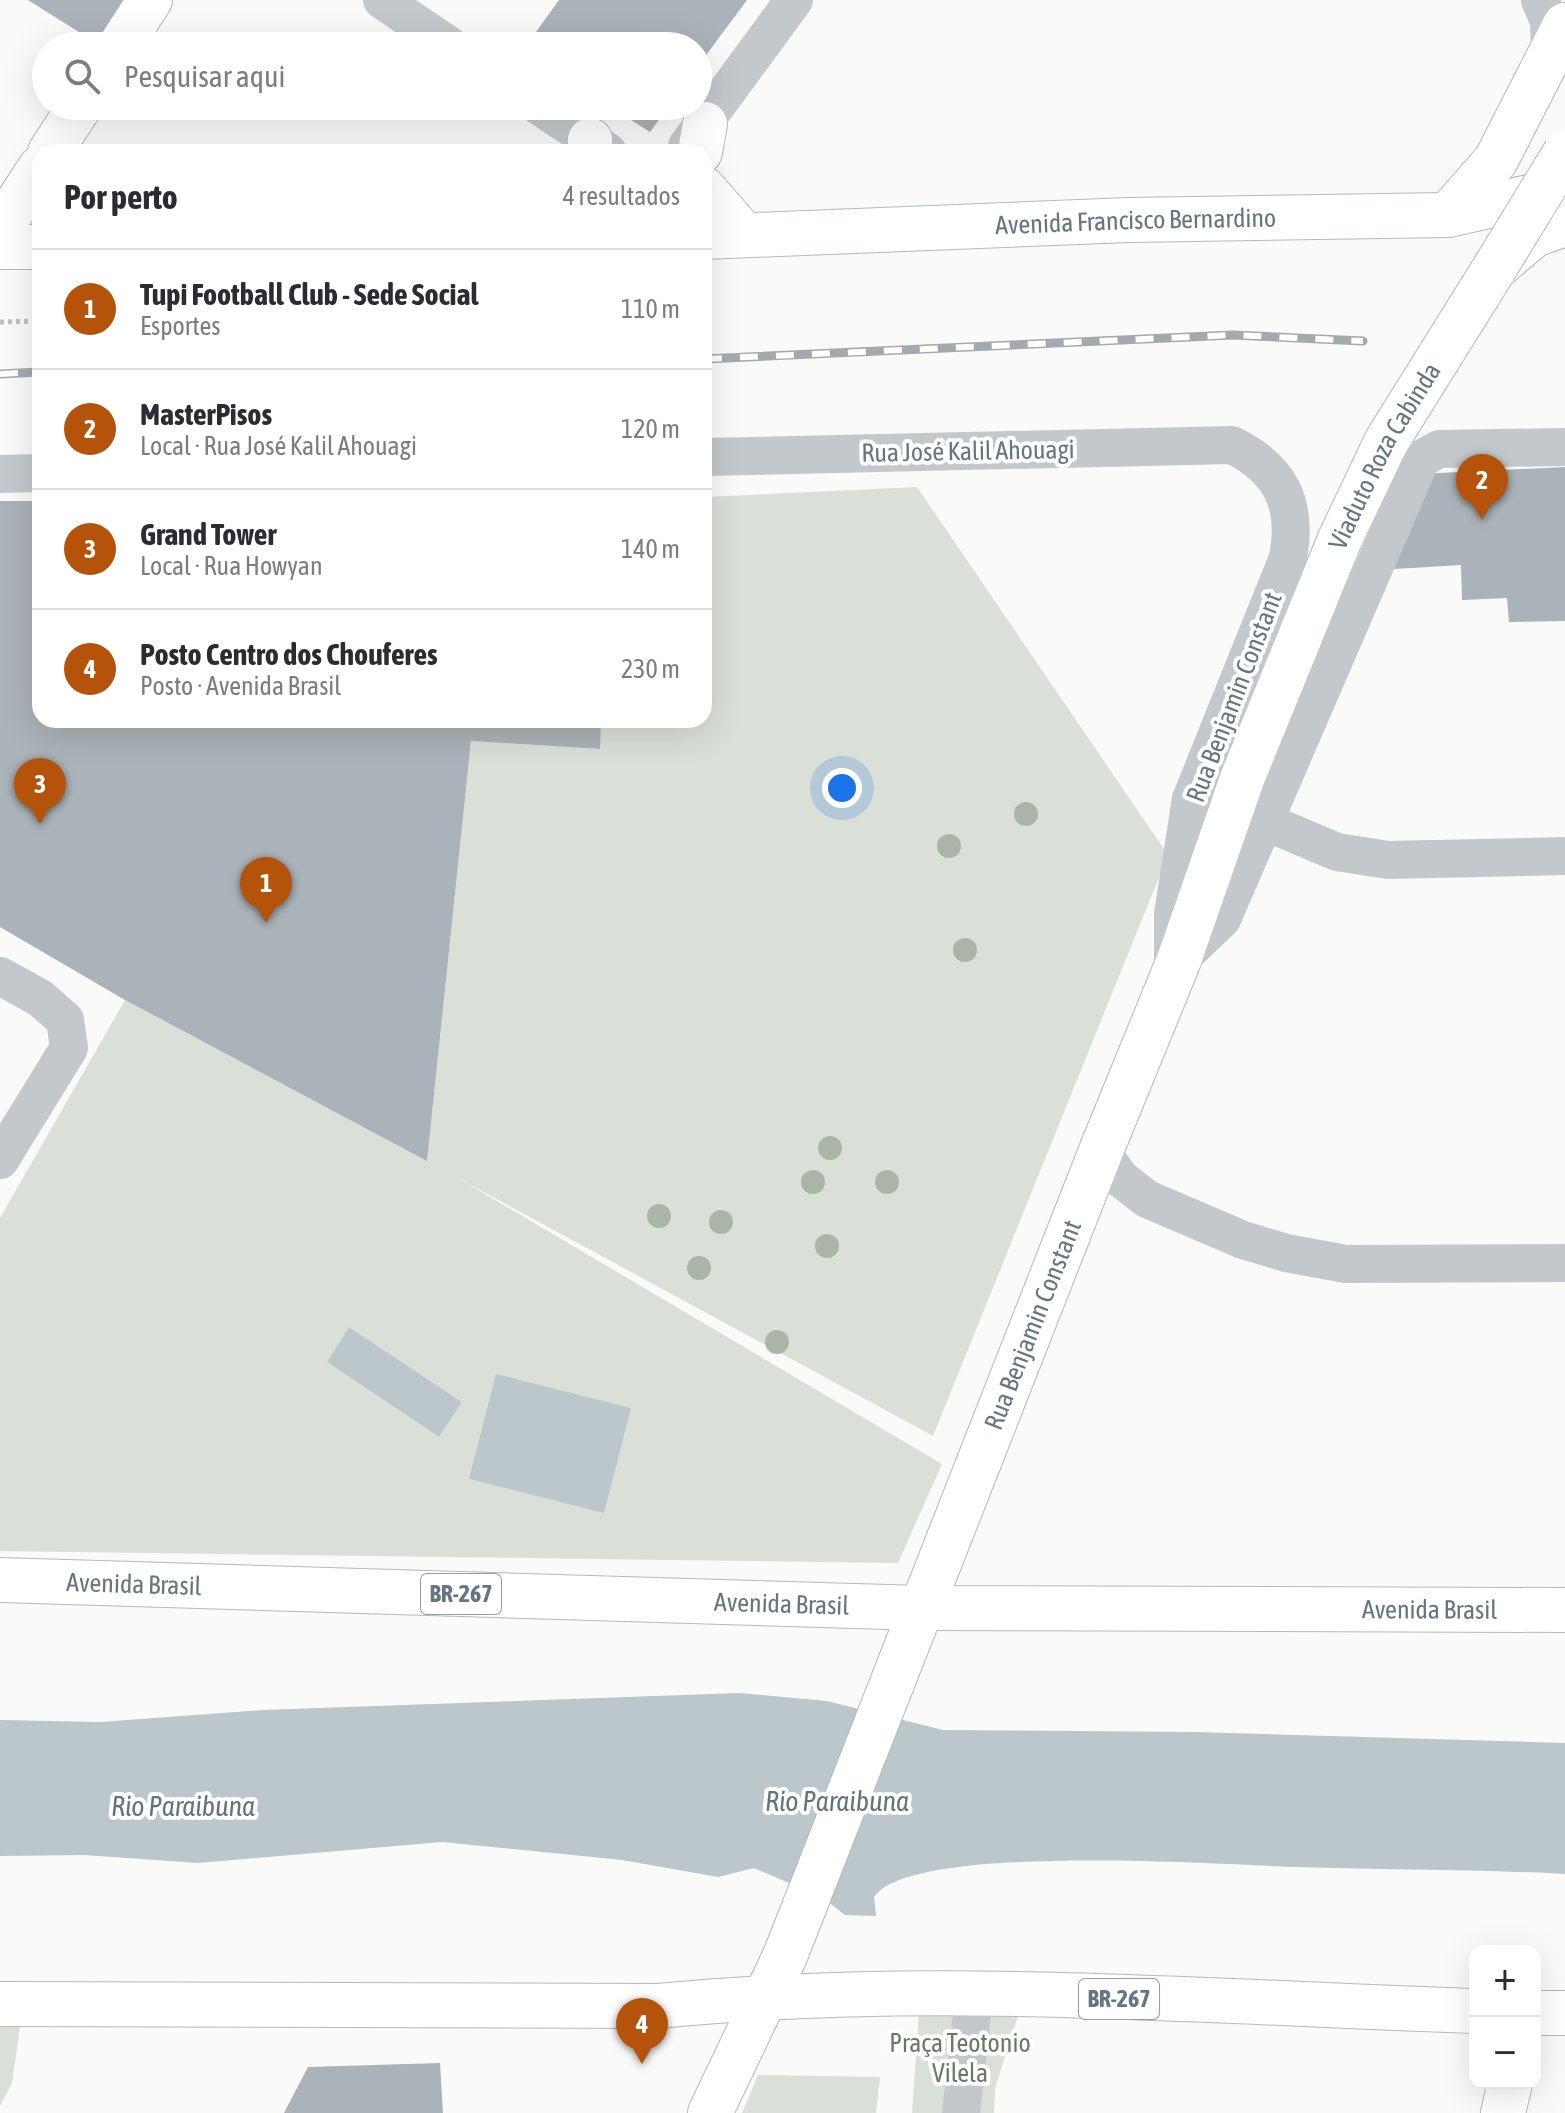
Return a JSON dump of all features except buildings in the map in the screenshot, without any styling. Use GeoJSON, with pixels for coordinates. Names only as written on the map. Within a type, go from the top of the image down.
{"type":"FeatureCollection","features":[{"type":"Feature","properties":{"kind":"main road"},"geometry":{"type":"LineString","coordinates":[[129,32],[150,0]]}},
{"type":"Feature","properties":{"kind":"main road"},"geometry":{"type":"LineString","coordinates":[[1448,215],[1496,160],[1558,42]]}},
{"type":"Feature","properties":{"kind":"main road"},"geometry":{"type":"LineString","coordinates":[[55,144],[71,120]]}},
{"type":"Feature","properties":{"kind":"main road","name":"Viaduto Roza Cabinda"},"geometry":{"type":"LineString","coordinates":[[1242,779],[1340,539],[1386,442],[1565,153]]}},
{"type":"Feature","properties":{"kind":"main road"},"geometry":{"type":"LineString","coordinates":[[0,229],[32,180]]}},
{"type":"Feature","properties":{"kind":"main road","name":"Avenida Francisco Bernardino"},"geometry":{"type":"LineString","coordinates":[[724,236],[1129,220],[1448,215],[1565,189]]}},
{"type":"Feature","properties":{"kind":"main road"},"geometry":{"type":"LineString","coordinates":[[712,208],[724,236]]}},
{"type":"Feature","properties":{"kind":"main road"},"geometry":{"type":"LineString","coordinates":[[1494,269],[1534,235],[1565,224]]}},
{"type":"Feature","properties":{"kind":"main road"},"geometry":{"type":"LineString","coordinates":[[0,247],[32,247]]}},
{"type":"Feature","properties":{"kind":"main road","name":"Rua Benjamin Constant"},"geometry":{"type":"LineString","coordinates":[[764,1996],[785,1956],[1176,968],[1242,779]]}},
{"type":"Feature","properties":{"kind":"main road","name":"Avenida Brasil"},"geometry":{"type":"LineString","coordinates":[[0,1580],[922,1608],[1565,1610]]}},
{"type":"Feature","properties":{"kind":"main road"},"geometry":{"type":"LineString","coordinates":[[710,2113],[764,1996]]}},
{"type":"Feature","properties":{"kind":"main road","name":"BR-267"},"geometry":{"type":"LineString","coordinates":[[0,2004],[659,2006],[764,1996],[974,1996],[1469,2011]]}},
{"type":"Feature","properties":{"kind":"main road"},"geometry":{"type":"LineString","coordinates":[[1541,2013],[1565,2013]]}},
{"type":"Feature","properties":{"kind":"main road"},"geometry":{"type":"LineString","coordinates":[[1503,2113],[1509,2089]]}},
{"type":"Feature","properties":{"kind":"street"},"geometry":{"type":"LineString","coordinates":[[382,0],[429,32]]}},
{"type":"Feature","properties":{"kind":"street"},"geometry":{"type":"LineString","coordinates":[[712,120],[794,0]]}},
{"type":"Feature","properties":{"kind":"street"},"geometry":{"type":"LineString","coordinates":[[1540,0],[1558,42]]}},
{"type":"Feature","properties":{"kind":"street"},"geometry":{"type":"LineString","coordinates":[[558,120],[591,144]]}},
{"type":"Feature","properties":{"kind":"street"},"geometry":{"type":"LineString","coordinates":[[696,143],[712,120]]}},
{"type":"Feature","properties":{"kind":"street","name":"Rua José Kalil Ahouagi"},"geometry":{"type":"LineString","coordinates":[[712,457],[1232,445]]}},
{"type":"Feature","properties":{"kind":"street","name":"Rua Benjamin Constant"},"geometry":{"type":"LineString","coordinates":[[1176,968],[1173,914],[1191,799],[1288,558],[1293,529],[1287,500],[1275,478],[1257,458],[1232,445]]}},
{"type":"Feature","properties":{"kind":"street","name":"Rua Benjamin Constant"},"geometry":{"type":"LineString","coordinates":[[1176,968],[1222,919],[1421,459],[1439,449],[1565,447]]}},
{"type":"Feature","properties":{"kind":"street"},"geometry":{"type":"LineString","coordinates":[[0,474],[32,473]]}},
{"type":"Feature","properties":{"kind":"street"},"geometry":{"type":"LineString","coordinates":[[1266,822],[1337,852],[1388,860],[1565,856]]}},
{"type":"Feature","properties":{"kind":"street"},"geometry":{"type":"LineString","coordinates":[[0,976],[40,998],[65,1020],[69,1048],[0,1160]]}},
{"type":"Feature","properties":{"kind":"street"},"geometry":{"type":"LineString","coordinates":[[1101,1151],[1120,1178],[1147,1199],[1243,1240],[1286,1253],[1346,1264],[1565,1263]]}},
{"type":"Feature","properties":{"kind":"street"},"geometry":{"type":"LineString","coordinates":[[961,2113],[974,1996]]}},
{"type":"Feature","properties":{"kind":"path"},"geometry":{"type":"LineString","coordinates":[[0,322],[32,321]]}},
{"type":"Feature","properties":{"kind":"green space"},"geometry":{"type":"Polygon","coordinates":[[[917,487],[1168,855],[933,1436],[458,1178],[942,1464],[898,1563],[0,1551],[0,1218],[125,1000],[427,1160],[471,741],[599,749],[600,728],[712,728],[712,497],[917,487]],[[349,1327],[327,1362],[439,1437],[462,1402],[349,1327]]]}},
{"type":"Feature","properties":{"kind":"green space","name":"Praça Teotonio Vilela"},"geometry":{"type":"Polygon","coordinates":[[[919,2011],[1018,2016],[995,2088],[994,2113],[912,2113],[919,2011]]]}},
{"type":"Feature","properties":{"kind":"green space"},"geometry":{"type":"Polygon","coordinates":[[[0,2015],[21,2020],[12,2083],[0,2106],[0,2015]]]}},
{"type":"Feature","properties":{"kind":"green space"},"geometry":{"type":"Polygon","coordinates":[[[758,2075],[880,2077],[876,2113],[742,2113],[758,2075]]]}},
{"type":"Feature","properties":{"kind":"water"},"geometry":{"type":"Polygon","coordinates":[[[349,1327],[462,1402],[439,1437],[327,1362],[349,1327]]]}},
{"type":"Feature","properties":{"kind":"water"},"geometry":{"type":"Polygon","coordinates":[[[496,1374],[631,1408],[604,1513],[469,1479],[496,1374]]]}},
{"type":"Feature","properties":{"kind":"water","name":"Rio Paraibuna"},"geometry":{"type":"Polygon","coordinates":[[[739,1693],[827,1701],[943,1730],[1194,1732],[1565,1743],[1565,1874],[1142,1861],[1005,1863],[946,1869],[900,1880],[874,1897],[876,1916],[845,1915],[822,1897],[754,1868],[718,1877],[622,1860],[442,1842],[198,1863],[84,1855],[0,1856],[0,1720],[100,1722],[263,1710],[739,1693]]]}},
{"type":"Feature","properties":{"kind":"railway"},"geometry":{"type":"LineString","coordinates":[[712,359],[1233,335],[1363,341]]}},
{"type":"Feature","properties":{"kind":"railway"},"geometry":{"type":"LineString","coordinates":[[0,374],[32,372]]}},
{"type":"Feature","properties":{"kind":"place","name":"MasterPisos"},"geometry":{"type":"Point","coordinates":[1482,520]}},
{"type":"Feature","properties":{"kind":"place","name":"Grand Tower"},"geometry":{"type":"Point","coordinates":[40,824]}},
{"type":"Feature","properties":{"kind":"place","name":"Tupi Football Club - Sede Social"},"geometry":{"type":"Point","coordinates":[266,923]}},
{"type":"Feature","properties":{"kind":"place","name":"Posto Centro dos Chouferes"},"geometry":{"type":"Point","coordinates":[642,2064]}}]}
